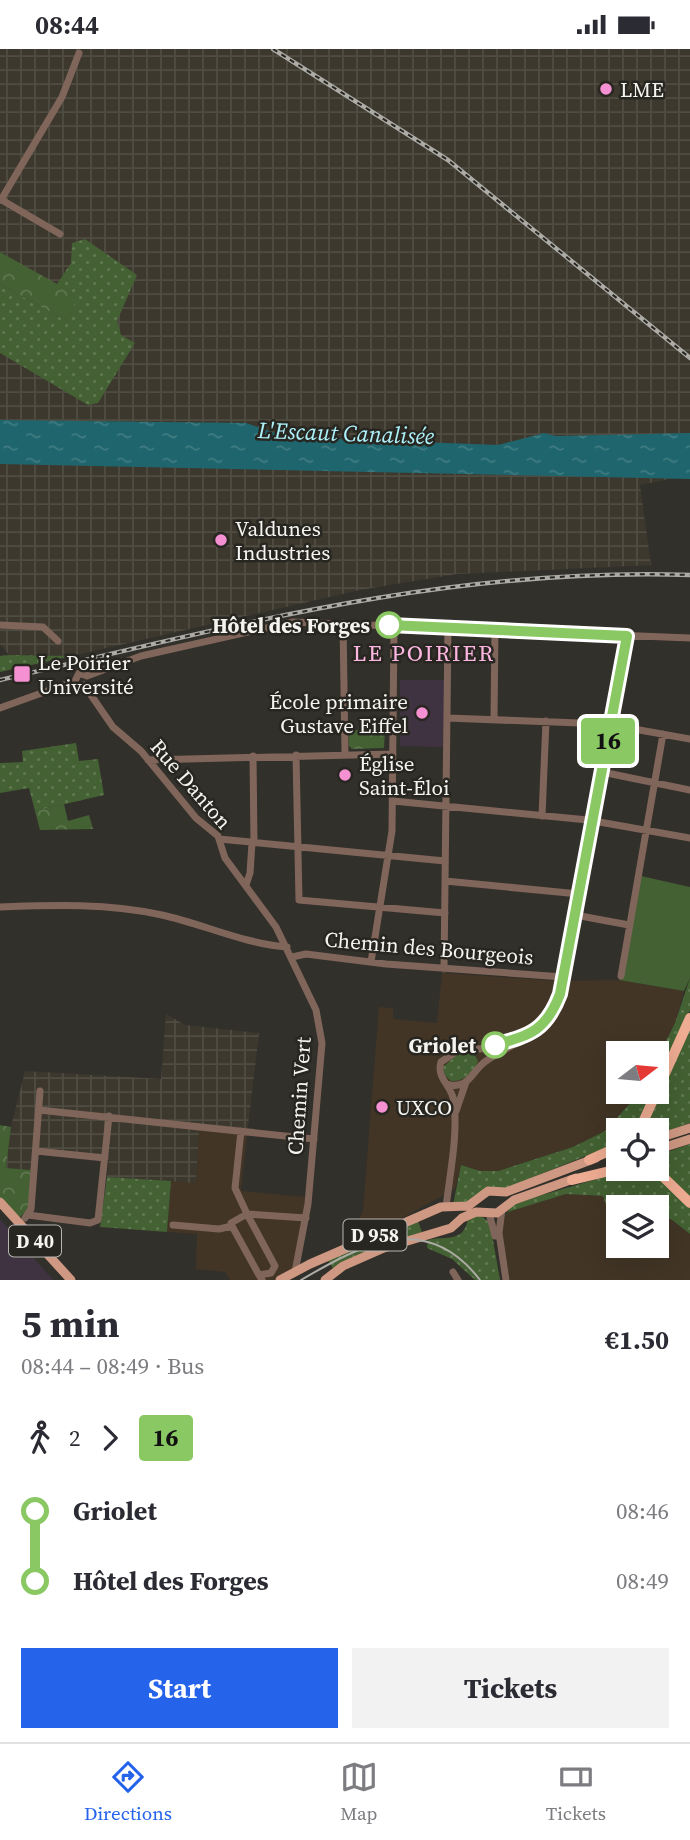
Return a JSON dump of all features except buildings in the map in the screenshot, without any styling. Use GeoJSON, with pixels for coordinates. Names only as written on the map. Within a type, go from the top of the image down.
{"type":"FeatureCollection","features":[{"type":"Feature","properties":{"kind":"highway"},"geometry":{"type":"LineString","coordinates":[[645,1118],[690,1018]]}},
{"type":"Feature","properties":{"kind":"highway"},"geometry":{"type":"LineString","coordinates":[[589,1160],[606,1154]]}},
{"type":"Feature","properties":{"kind":"highway"},"geometry":{"type":"LineString","coordinates":[[572,1180],[606,1172]]}},
{"type":"Feature","properties":{"kind":"highway"},"geometry":{"type":"LineString","coordinates":[[667,1181],[690,1203]]}},
{"type":"Feature","properties":{"kind":"main road"},"geometry":{"type":"LineString","coordinates":[[669,1135],[690,1128]]}},
{"type":"Feature","properties":{"kind":"main road"},"geometry":{"type":"LineString","coordinates":[[669,1146],[690,1139]]}},
{"type":"Feature","properties":{"kind":"main road"},"geometry":{"type":"LineString","coordinates":[[487,1212],[481,1199],[489,1191],[499,1193],[589,1160]]}},
{"type":"Feature","properties":{"kind":"main road"},"geometry":{"type":"LineString","coordinates":[[456,1222],[445,1209],[435,1221],[444,1229],[456,1222],[606,1168]]}},
{"type":"Feature","properties":{"kind":"main road"},"geometry":{"type":"LineString","coordinates":[[499,1193],[502,1207]]}},
{"type":"Feature","properties":{"kind":"main road","name":"D 958"},"geometry":{"type":"LineString","coordinates":[[311,1263],[445,1209],[468,1206],[481,1199]]}},
{"type":"Feature","properties":{"kind":"main road","name":"D 40"},"geometry":{"type":"LineString","coordinates":[[0,1202],[69,1280]]}},
{"type":"Feature","properties":{"kind":"main road","name":"D 40"},"geometry":{"type":"LineString","coordinates":[[0,1208],[69,1280]]}},
{"type":"Feature","properties":{"kind":"main road","name":"D 958"},"geometry":{"type":"LineString","coordinates":[[326,1280],[343,1266],[384,1248],[444,1229]]}},
{"type":"Feature","properties":{"kind":"main road"},"geometry":{"type":"LineString","coordinates":[[281,1280],[311,1263],[324,1267],[326,1280]]}},
{"type":"Feature","properties":{"kind":"street"},"geometry":{"type":"LineString","coordinates":[[60,234],[1,200],[62,97],[79,53]]}},
{"type":"Feature","properties":{"kind":"street"},"geometry":{"type":"LineString","coordinates":[[0,708],[75,681],[79,673],[87,675],[141,656],[297,621],[690,638]]}},
{"type":"Feature","properties":{"kind":"street"},"geometry":{"type":"LineString","coordinates":[[343,622],[345,754]]}},
{"type":"Feature","properties":{"kind":"street"},"geometry":{"type":"LineString","coordinates":[[0,625],[43,627],[58,641]]}},
{"type":"Feature","properties":{"kind":"street"},"geometry":{"type":"LineString","coordinates":[[371,962],[389,855],[393,801],[394,625]]}},
{"type":"Feature","properties":{"kind":"street"},"geometry":{"type":"LineString","coordinates":[[444,969],[448,627]]}},
{"type":"Feature","properties":{"kind":"street"},"geometry":{"type":"LineString","coordinates":[[494,719],[495,629]]}},
{"type":"Feature","properties":{"kind":"street"},"geometry":{"type":"LineString","coordinates":[[445,1209],[455,1115],[466,1082],[482,1064],[532,1034],[551,1014],[564,974],[627,636]]}},
{"type":"Feature","properties":{"kind":"street"},"geometry":{"type":"LineString","coordinates":[[75,681],[84,685],[88,681],[87,675]]}},
{"type":"Feature","properties":{"kind":"street","name":"Rue Danton"},"geometry":{"type":"LineString","coordinates":[[84,685],[113,727],[148,760],[192,814],[219,839],[225,858],[287,947]]}},
{"type":"Feature","properties":{"kind":"street"},"geometry":{"type":"LineString","coordinates":[[447,718],[611,724],[690,739]]}},
{"type":"Feature","properties":{"kind":"street"},"geometry":{"type":"LineString","coordinates":[[542,816],[546,721]]}},
{"type":"Feature","properties":{"kind":"street"},"geometry":{"type":"LineString","coordinates":[[621,976],[663,734]]}},
{"type":"Feature","properties":{"kind":"street"},"geometry":{"type":"LineString","coordinates":[[148,760],[393,754]]}},
{"type":"Feature","properties":{"kind":"street"},"geometry":{"type":"LineString","coordinates":[[296,755],[298,899],[303,902],[445,913]]}},
{"type":"Feature","properties":{"kind":"street"},"geometry":{"type":"LineString","coordinates":[[246,885],[253,843],[253,757]]}},
{"type":"Feature","properties":{"kind":"street"},"geometry":{"type":"LineString","coordinates":[[602,772],[690,790]]}},
{"type":"Feature","properties":{"kind":"street"},"geometry":{"type":"LineString","coordinates":[[393,801],[593,821],[690,838]]}},
{"type":"Feature","properties":{"kind":"street"},"geometry":{"type":"LineString","coordinates":[[219,839],[446,860]]}},
{"type":"Feature","properties":{"kind":"street"},"geometry":{"type":"LineString","coordinates":[[445,881],[579,894]]}},
{"type":"Feature","properties":{"kind":"street"},"geometry":{"type":"LineString","coordinates":[[0,907],[75,905],[128,909],[287,947]]}},
{"type":"Feature","properties":{"kind":"street"},"geometry":{"type":"LineString","coordinates":[[575,915],[629,925]]}},
{"type":"Feature","properties":{"kind":"street","name":"Chemin Vert"},"geometry":{"type":"LineString","coordinates":[[287,947],[315,1005],[322,1031],[306,1218],[295,1272]]}},
{"type":"Feature","properties":{"kind":"street","name":"Chemin des Bourgeois"},"geometry":{"type":"LineString","coordinates":[[292,957],[306,954],[444,969],[564,974]]}},
{"type":"Feature","properties":{"kind":"street"},"geometry":{"type":"LineString","coordinates":[[455,1115],[453,1097],[439,1075],[442,1059],[460,1048],[476,1050],[532,1034]]}},
{"type":"Feature","properties":{"kind":"street"},"geometry":{"type":"LineString","coordinates":[[476,1050],[482,1064]]}},
{"type":"Feature","properties":{"kind":"street"},"geometry":{"type":"LineString","coordinates":[[447,1084],[457,1086],[466,1082]]}},
{"type":"Feature","properties":{"kind":"street"},"geometry":{"type":"LineString","coordinates":[[19,1223],[28,1215],[40,1091]]}},
{"type":"Feature","properties":{"kind":"street"},"geometry":{"type":"LineString","coordinates":[[39,1110],[314,1139]]}},
{"type":"Feature","properties":{"kind":"street"},"geometry":{"type":"LineString","coordinates":[[28,1215],[96,1221],[99,1216],[109,1116]]}},
{"type":"Feature","properties":{"kind":"street"},"geometry":{"type":"LineString","coordinates":[[241,1131],[235,1188],[247,1214],[275,1265],[271,1273],[261,1277],[231,1223],[247,1214],[306,1218]]}},
{"type":"Feature","properties":{"kind":"street"},"geometry":{"type":"LineString","coordinates":[[36,1151],[105,1158]]}},
{"type":"Feature","properties":{"kind":"street"},"geometry":{"type":"LineString","coordinates":[[502,1207],[499,1229],[504,1280]]}},
{"type":"Feature","properties":{"kind":"street"},"geometry":{"type":"LineString","coordinates":[[487,1212],[504,1280]]}},
{"type":"Feature","properties":{"kind":"street"},"geometry":{"type":"LineString","coordinates":[[173,1225],[219,1229],[232,1226]]}},
{"type":"Feature","properties":{"kind":"street"},"geometry":{"type":"LineString","coordinates":[[301,1253],[311,1263]]}},
{"type":"Feature","properties":{"kind":"street"},"geometry":{"type":"LineString","coordinates":[[453,1272],[458,1280]]}},
{"type":"Feature","properties":{"kind":"shaded area"},"geometry":{"type":"Polygon","coordinates":[[[0,49],[690,49],[690,475],[640,485],[651,565],[457,574],[360,590],[72,656],[9,655],[0,644],[0,49]]]}},
{"type":"Feature","properties":{"kind":"shaded area","name":"École primaire Gustave Eiffel"},"geometry":{"type":"Polygon","coordinates":[[[400,680],[445,680],[443,747],[400,746],[400,680]]]}},
{"type":"Feature","properties":{"kind":"shaded area"},"geometry":{"type":"Polygon","coordinates":[[[442,973],[557,981],[619,980],[684,991],[675,1023],[666,1041],[606,1041],[606,1104],[629,1104],[617,1118],[606,1118],[605,1131],[573,1147],[498,1171],[480,1171],[461,1165],[455,1189],[400,1219],[353,1235],[363,1210],[379,1007],[393,1008],[393,1019],[437,1023],[442,973]]]}},
{"type":"Feature","properties":{"kind":"shaded area"},"geometry":{"type":"Polygon","coordinates":[[[166,1014],[185,1025],[259,1033],[247,1135],[199,1130],[196,1183],[107,1177],[109,1156],[33,1150],[31,1170],[6,1169],[11,1127],[25,1071],[161,1079],[166,1014]]]}},
{"type":"Feature","properties":{"kind":"shaded area"},"geometry":{"type":"Polygon","coordinates":[[[199,1130],[247,1135],[241,1191],[306,1197],[294,1270],[275,1280],[230,1280],[225,1272],[196,1269],[197,1234],[167,1232],[171,1181],[196,1182],[199,1130]]]}},
{"type":"Feature","properties":{"kind":"shaded area"},"geometry":{"type":"Polygon","coordinates":[[[566,1194],[603,1196],[606,1204],[606,1258],[669,1258],[669,1219],[690,1234],[690,1280],[510,1280],[501,1232],[503,1219],[508,1212],[566,1194]]]}},
{"type":"Feature","properties":{"kind":"shaded area"},"geometry":{"type":"Polygon","coordinates":[[[0,1219],[53,1280],[0,1280],[0,1219]]]}},
{"type":"Feature","properties":{"kind":"green space"},"geometry":{"type":"Polygon","coordinates":[[[85,239],[137,275],[117,321],[121,335],[135,343],[98,403],[88,405],[0,353],[0,284],[65,320],[75,295],[57,284],[71,263],[72,243],[85,239]]]}},
{"type":"Feature","properties":{"kind":"green space"},"geometry":{"type":"Polygon","coordinates":[[[0,252],[75,294],[76,302],[65,320],[0,284],[0,252]]]}},
{"type":"Feature","properties":{"kind":"green space"},"geometry":{"type":"Polygon","coordinates":[[[0,656],[72,656],[0,672],[0,656]]]}},
{"type":"Feature","properties":{"kind":"green space"},"geometry":{"type":"Polygon","coordinates":[[[348,730],[385,730],[384,748],[352,749],[349,746],[348,730]]]}},
{"type":"Feature","properties":{"kind":"green space"},"geometry":{"type":"Polygon","coordinates":[[[76,743],[79,761],[98,759],[104,795],[35,811],[29,788],[0,793],[0,763],[23,762],[22,751],[76,743]]]}},
{"type":"Feature","properties":{"kind":"green space"},"geometry":{"type":"Polygon","coordinates":[[[64,804],[68,821],[89,815],[93,829],[40,830],[35,811],[64,804]]]}},
{"type":"Feature","properties":{"kind":"green space"},"geometry":{"type":"Polygon","coordinates":[[[641,876],[690,887],[690,978],[684,991],[619,980],[641,876]]]}},
{"type":"Feature","properties":{"kind":"green space"},"geometry":{"type":"Polygon","coordinates":[[[690,978],[690,1010],[669,1058],[669,1041],[666,1041],[690,978]]]}},
{"type":"Feature","properties":{"kind":"green space"},"geometry":{"type":"Polygon","coordinates":[[[690,1023],[690,1123],[669,1130],[669,1118],[648,1118],[654,1104],[669,1104],[669,1070],[690,1023]]]}},
{"type":"Feature","properties":{"kind":"green space"},"geometry":{"type":"Polygon","coordinates":[[[460,1052],[474,1054],[478,1061],[467,1076],[451,1081],[445,1075],[443,1067],[460,1052]]]}},
{"type":"Feature","properties":{"kind":"green space"},"geometry":{"type":"Polygon","coordinates":[[[629,1104],[648,1104],[641,1118],[617,1118],[629,1104]]]}},
{"type":"Feature","properties":{"kind":"green space"},"geometry":{"type":"Polygon","coordinates":[[[0,1125],[11,1127],[6,1168],[31,1170],[28,1209],[19,1218],[0,1198],[0,1125]]]}},
{"type":"Feature","properties":{"kind":"green space"},"geometry":{"type":"Polygon","coordinates":[[[605,1131],[606,1148],[476,1200],[453,1205],[461,1165],[480,1171],[498,1171],[573,1147],[605,1131]]]}},
{"type":"Feature","properties":{"kind":"green space"},"geometry":{"type":"Polygon","coordinates":[[[690,1144],[690,1199],[669,1180],[669,1151],[690,1144]]]}},
{"type":"Feature","properties":{"kind":"green space"},"geometry":{"type":"Polygon","coordinates":[[[606,1176],[606,1181],[664,1181],[690,1207],[690,1234],[669,1219],[669,1195],[606,1195],[606,1205],[603,1196],[566,1194],[508,1212],[503,1219],[512,1205],[606,1176]]]}},
{"type":"Feature","properties":{"kind":"green space"},"geometry":{"type":"Polygon","coordinates":[[[107,1177],[171,1181],[167,1232],[100,1227],[107,1177]]]}},
{"type":"Feature","properties":{"kind":"green space"},"geometry":{"type":"Polygon","coordinates":[[[480,1215],[490,1223],[500,1280],[475,1280],[452,1259],[427,1248],[428,1240],[458,1235],[466,1227],[468,1219],[480,1215]]]}},
{"type":"Feature","properties":{"kind":"green space"},"geometry":{"type":"Polygon","coordinates":[[[418,1221],[422,1232],[334,1270],[327,1259],[418,1221]]]}},
{"type":"Feature","properties":{"kind":"water"},"geometry":{"type":"Polygon","coordinates":[[[0,420],[246,423],[287,437],[498,445],[544,433],[556,436],[690,433],[690,479],[0,464],[0,420]]]}},
{"type":"Feature","properties":{"kind":"tram line"},"geometry":{"type":"LineString","coordinates":[[301,1280],[347,1255],[393,1240],[415,1240],[438,1245],[459,1258],[480,1280]]}},
{"type":"Feature","properties":{"kind":"railway"},"geometry":{"type":"LineString","coordinates":[[273,49],[448,160],[690,358]]}},
{"type":"Feature","properties":{"kind":"railway"},"geometry":{"type":"LineString","coordinates":[[0,680],[257,621],[427,590],[513,580],[601,575],[690,575]]}},
{"type":"Feature","properties":{"kind":"bus line","name":"16"},"geometry":{"type":"LineString","coordinates":[[389,625],[627,636],[560,994],[550,1017],[534,1033],[495,1045]]}},
{"type":"Feature","properties":{"kind":"place","name":"LME"},"geometry":{"type":"Point","coordinates":[606,89]}},
{"type":"Feature","properties":{"kind":"place","name":"Valdunes Industries"},"geometry":{"type":"Point","coordinates":[221,540]}},
{"type":"Feature","properties":{"kind":"place","name":"Hôtel des Forges"},"geometry":{"type":"Point","coordinates":[389,625]}},
{"type":"Feature","properties":{"kind":"place","name":"Le Poirier Université"},"geometry":{"type":"Point","coordinates":[22,674]}},
{"type":"Feature","properties":{"kind":"place","name":"École primaire Gustave Eiffel"},"geometry":{"type":"Point","coordinates":[422,713]}},
{"type":"Feature","properties":{"kind":"place","name":"Église Saint-Éloi"},"geometry":{"type":"Point","coordinates":[345,775]}},
{"type":"Feature","properties":{"kind":"place","name":"Griolet"},"geometry":{"type":"Point","coordinates":[495,1045]}},
{"type":"Feature","properties":{"kind":"place","name":"UXCO"},"geometry":{"type":"Point","coordinates":[382,1107]}},
{"type":"Feature","properties":{"kind":"district","name":"LE POIRIER"},"geometry":{"type":"Point","coordinates":[424,653]}},
{"type":"Feature","properties":{"kind":"water label","name":"L'Escaut Canalisée"},"geometry":{"type":"Point","coordinates":[346,433]}}]}
